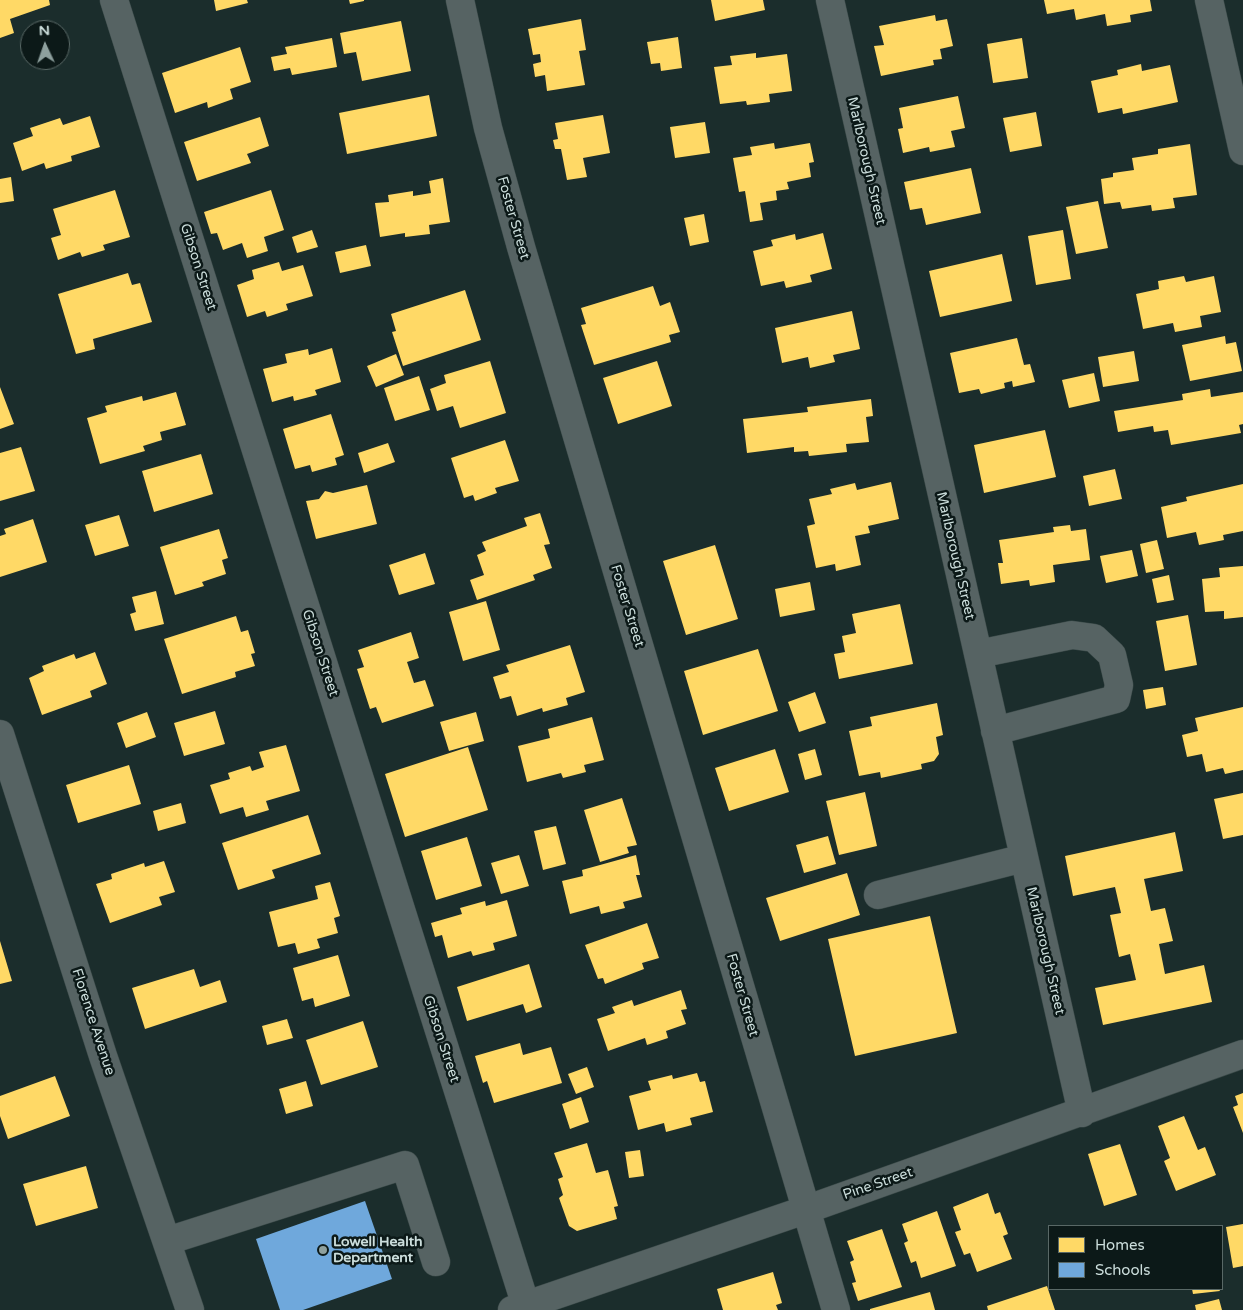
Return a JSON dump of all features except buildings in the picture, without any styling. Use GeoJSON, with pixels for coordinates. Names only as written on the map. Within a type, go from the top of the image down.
{"type":"FeatureCollection","features":[{"type":"Feature","properties":{"kind":"street","name":"Gibson Street"},"geometry":{"type":"LineString","coordinates":[[114,0],[519,1308]]}},
{"type":"Feature","properties":{"kind":"street","name":"Foster Street"},"geometry":{"type":"LineString","coordinates":[[460,0],[488,128],[521,248],[836,1310]]}},
{"type":"Feature","properties":{"kind":"street","name":"Marlborough Street"},"geometry":{"type":"LineString","coordinates":[[830,0],[1082,1113]]}},
{"type":"Feature","properties":{"kind":"street"},"geometry":{"type":"LineString","coordinates":[[1209,0],[1243,151]]}},
{"type":"Feature","properties":{"kind":"street"},"geometry":{"type":"LineString","coordinates":[[978,654],[1072,635],[1094,638],[1112,655],[1114,662],[1119,685],[1116,699],[995,731]]}},
{"type":"Feature","properties":{"kind":"street","name":"Florence Avenue"},"geometry":{"type":"LineString","coordinates":[[0,734],[103,1056],[190,1310]]}},
{"type":"Feature","properties":{"kind":"street"},"geometry":{"type":"LineString","coordinates":[[878,895],[1024,858]]}},
{"type":"Feature","properties":{"kind":"street","name":"Pine Street"},"geometry":{"type":"LineString","coordinates":[[519,1308],[1082,1113],[1243,1054]]}},
{"type":"Feature","properties":{"kind":"street"},"geometry":{"type":"LineString","coordinates":[[167,1241],[406,1164],[436,1262]]}},
{"type":"Feature","properties":{"kind":"place","name":"Lowell Health Department"},"geometry":{"type":"Point","coordinates":[323,1250]}}]}
